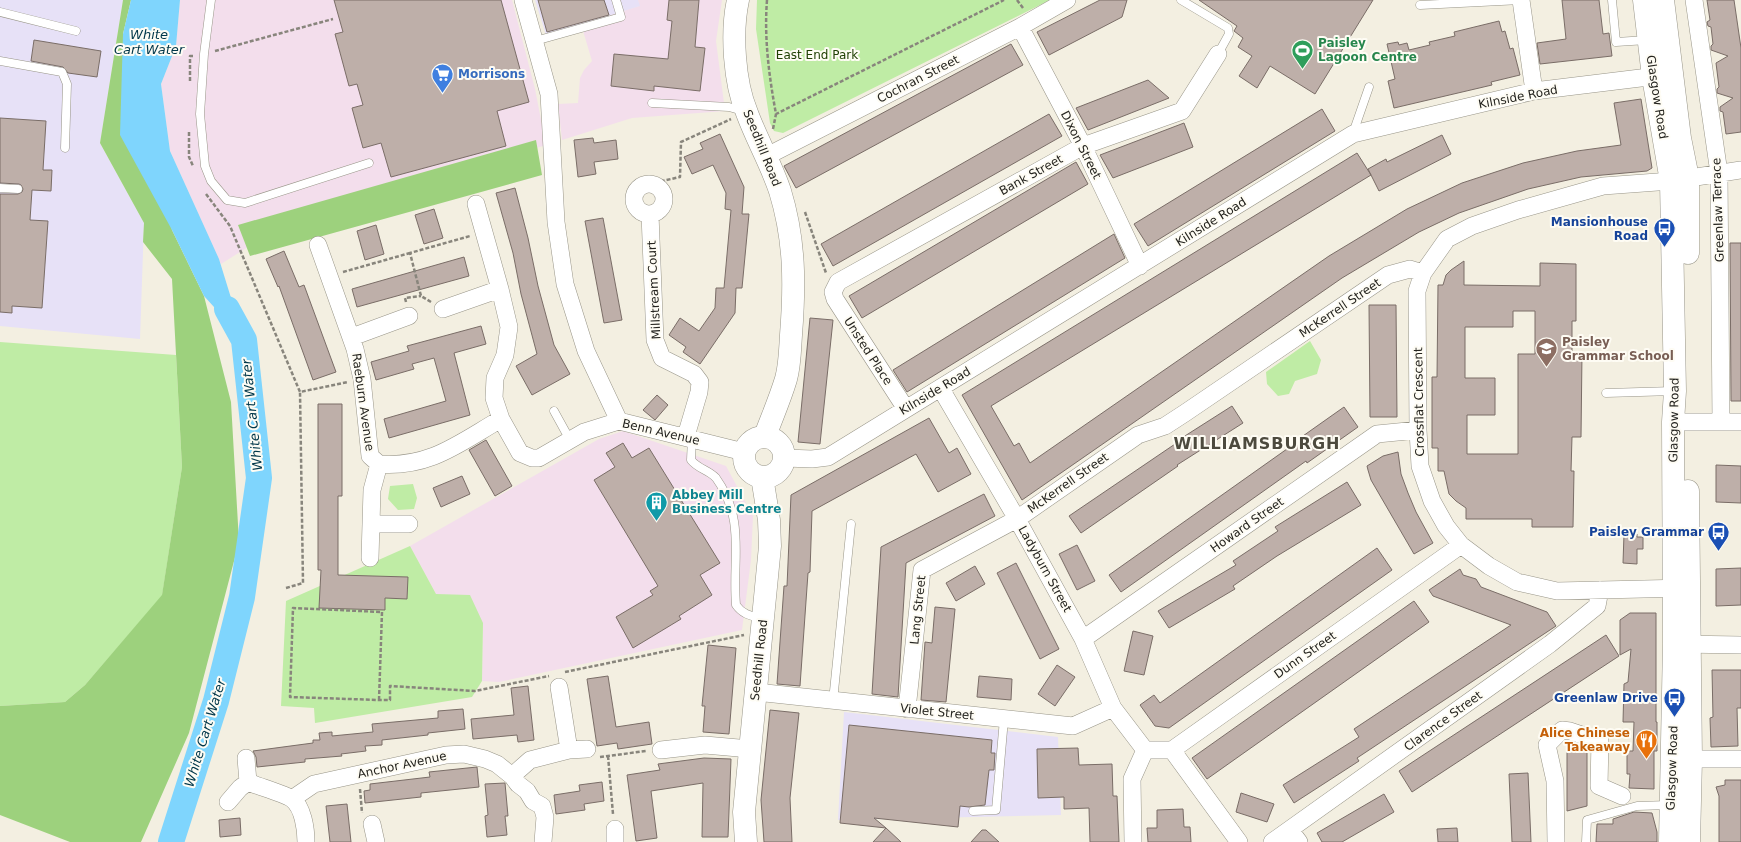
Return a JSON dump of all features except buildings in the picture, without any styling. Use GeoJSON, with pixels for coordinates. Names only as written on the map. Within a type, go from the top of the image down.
{"type":"FeatureCollection","features":[{"type":"Feature","properties":{"kind":"main road","name":"Seedhill Road"},"geometry":{"type":"LineString","coordinates":[[738,0],[734,42],[738,77],[746,112],[767,156],[780,191],[788,223],[794,266],[794,297],[790,357],[786,378],[765,436]]}},
{"type":"Feature","properties":{"kind":"main road","name":"Glasgow Road"},"geometry":{"type":"LineString","coordinates":[[1644,0],[1648,40],[1663,75],[1680,138],[1682,645],[1690,760],[1689,842]]}},
{"type":"Feature","properties":{"kind":"main road","name":"Glasgow Road"},"geometry":{"type":"LineString","coordinates":[[1663,0],[1663,75]]}},
{"type":"Feature","properties":{"kind":"main road","name":"Glasgow Road"},"geometry":{"type":"LineString","coordinates":[[1680,179],[1675,391],[1680,422]]}},
{"type":"Feature","properties":{"kind":"main road"},"geometry":{"type":"LineString","coordinates":[[765,436],[772,438],[780,444],[784,450],[785,458],[783,465],[776,474],[770,477],[762,477],[755,475],[746,467],[744,463],[744,452],[747,445],[753,439],[765,436]]}},
{"type":"Feature","properties":{"kind":"main road","name":"Seedhill Road"},"geometry":{"type":"LineString","coordinates":[[746,842],[744,812],[770,546],[769,520],[762,477]]}},
{"type":"Feature","properties":{"kind":"main road","name":"Glasgow Road"},"geometry":{"type":"LineString","coordinates":[[1670,842],[1670,804],[1674,718],[1682,645]]}},
{"type":"Feature","properties":{"kind":"street"},"geometry":{"type":"LineString","coordinates":[[523,0],[549,94],[556,222],[565,284],[586,351],[619,421]]}},
{"type":"Feature","properties":{"kind":"street","name":"Cochran Street"},"geometry":{"type":"LineString","coordinates":[[767,156],[1020,27],[1067,0]]}},
{"type":"Feature","properties":{"kind":"street"},"geometry":{"type":"LineString","coordinates":[[1521,0],[1534,91]]}},
{"type":"Feature","properties":{"kind":"street","name":"Greenlaw Terrace"},"geometry":{"type":"LineString","coordinates":[[1694,0],[1719,172],[1721,422]]}},
{"type":"Feature","properties":{"kind":"street","name":"Dixon Street"},"geometry":{"type":"LineString","coordinates":[[1020,27],[1083,146],[1140,266]]}},
{"type":"Feature","properties":{"kind":"street","name":"Bank Street"},"geometry":{"type":"LineString","coordinates":[[833,292],[838,282],[1083,146],[1182,111],[1218,54]]}},
{"type":"Feature","properties":{"kind":"street","name":"Kilnside Road"},"geometry":{"type":"LineString","coordinates":[[785,458],[812,459],[828,457],[941,389],[1353,134],[1534,91],[1663,75]]}},
{"type":"Feature","properties":{"kind":"street"},"geometry":{"type":"LineString","coordinates":[[1422,273],[1447,239],[1472,226],[1518,210],[1602,186],[1680,179],[1719,172],[1741,170]]}},
{"type":"Feature","properties":{"kind":"street","name":"Millstream Court"},"geometry":{"type":"LineString","coordinates":[[649,184],[644,185],[636,191],[634,200],[637,209],[645,214],[650,214],[655,340],[662,358],[694,374],[700,382],[689,437]]}},
{"type":"Feature","properties":{"kind":"street","name":"Benn Avenue"},"geometry":{"type":"LineString","coordinates":[[476,204],[509,327],[505,355],[495,378],[494,398],[501,419],[520,452],[532,458],[539,458],[584,432],[619,421],[689,437],[744,452]]}},
{"type":"Feature","properties":{"kind":"street","name":"Raeburn Avenue"},"geometry":{"type":"LineString","coordinates":[[318,245],[352,337],[362,379],[370,456],[379,464],[407,464],[435,457],[501,419]]}},
{"type":"Feature","properties":{"kind":"street","name":"McKerrell Street"},"geometry":{"type":"LineString","coordinates":[[1017,519],[1138,435],[1164,426],[1185,414],[1388,275],[1410,269],[1422,273]]}},
{"type":"Feature","properties":{"kind":"street","name":"Crossflat Crescent"},"geometry":{"type":"LineString","coordinates":[[1422,273],[1417,291],[1418,430],[1420,466],[1432,501],[1446,526],[1461,546],[1489,566],[1517,582],[1557,590],[1682,589]]}},
{"type":"Feature","properties":{"kind":"street"},"geometry":{"type":"LineString","coordinates":[[443,309],[500,289]]}},
{"type":"Feature","properties":{"kind":"street","name":"Unsted Place"},"geometry":{"type":"LineString","coordinates":[[833,292],[835,299],[906,409]]}},
{"type":"Feature","properties":{"kind":"street","name":"Raeburn Avenue"},"geometry":{"type":"LineString","coordinates":[[352,337],[409,316]]}},
{"type":"Feature","properties":{"kind":"street","name":"Ladyburn Street"},"geometry":{"type":"LineString","coordinates":[[941,389],[1017,519],[1083,639],[1113,708],[1145,750]]}},
{"type":"Feature","properties":{"kind":"street"},"geometry":{"type":"LineString","coordinates":[[1680,422],[1741,422]]}},
{"type":"Feature","properties":{"kind":"street","name":"Howard Street"},"geometry":{"type":"LineString","coordinates":[[1083,639],[1377,434],[1418,430]]}},
{"type":"Feature","properties":{"kind":"street","name":"Raeburn Avenue"},"geometry":{"type":"LineString","coordinates":[[370,558],[372,490],[379,464]]}},
{"type":"Feature","properties":{"kind":"street","name":"Lang Street"},"geometry":{"type":"LineString","coordinates":[[907,709],[922,570],[1017,519]]}},
{"type":"Feature","properties":{"kind":"street"},"geometry":{"type":"LineString","coordinates":[[370,524],[409,524]]}},
{"type":"Feature","properties":{"kind":"street","name":"Dunn Street"},"geometry":{"type":"LineString","coordinates":[[1172,750],[1461,546]]}},
{"type":"Feature","properties":{"kind":"street","name":"Clarence Street"},"geometry":{"type":"LineString","coordinates":[[1272,842],[1295,836],[1550,644],[1597,606],[1600,590]]}},
{"type":"Feature","properties":{"kind":"street"},"geometry":{"type":"LineString","coordinates":[[1682,645],[1741,645]]}},
{"type":"Feature","properties":{"kind":"street"},"geometry":{"type":"LineString","coordinates":[[558,678],[569,750]]}},
{"type":"Feature","properties":{"kind":"street","name":"Violet Street"},"geometry":{"type":"LineString","coordinates":[[756,692],[1073,726],[1113,708]]}},
{"type":"Feature","properties":{"kind":"street"},"geometry":{"type":"LineString","coordinates":[[1556,842],[1555,781],[1547,745],[1562,730],[1570,731],[1600,741],[1600,786],[1622,796]]}},
{"type":"Feature","properties":{"kind":"street"},"geometry":{"type":"LineString","coordinates":[[661,750],[706,745],[750,749]]}},
{"type":"Feature","properties":{"kind":"street"},"geometry":{"type":"LineString","coordinates":[[512,776],[530,760],[569,750],[587,749]]}},
{"type":"Feature","properties":{"kind":"street"},"geometry":{"type":"LineString","coordinates":[[1133,842],[1132,779],[1145,750],[1172,750],[1239,842]]}},
{"type":"Feature","properties":{"kind":"street","name":"Anchor Avenue"},"geometry":{"type":"LineString","coordinates":[[292,799],[314,784],[446,755],[464,754],[497,764],[527,791],[533,801],[542,806],[545,817],[543,842]]}},
{"type":"Feature","properties":{"kind":"street"},"geometry":{"type":"LineString","coordinates":[[246,758],[248,782]]}},
{"type":"Feature","properties":{"kind":"street","name":"Glasgow Road"},"geometry":{"type":"LineString","coordinates":[[1690,760],[1741,759]]}},
{"type":"Feature","properties":{"kind":"street"},"geometry":{"type":"LineString","coordinates":[[248,782],[292,799],[299,808],[303,821],[306,842]]}},
{"type":"Feature","properties":{"kind":"street"},"geometry":{"type":"LineString","coordinates":[[228,802],[240,788],[248,782]]}},
{"type":"Feature","properties":{"kind":"street"},"geometry":{"type":"LineString","coordinates":[[372,824],[376,842]]}},
{"type":"Feature","properties":{"kind":"lane"},"geometry":{"type":"LineString","coordinates":[[211,0],[202,77],[200,114],[202,148],[205,166],[211,181],[227,200],[245,203],[369,163]]}},
{"type":"Feature","properties":{"kind":"lane"},"geometry":{"type":"LineString","coordinates":[[535,42],[620,17],[616,0]]}},
{"type":"Feature","properties":{"kind":"lane"},"geometry":{"type":"LineString","coordinates":[[1181,0],[1228,28],[1229,34],[1218,54]]}},
{"type":"Feature","properties":{"kind":"lane"},"geometry":{"type":"LineString","coordinates":[[1420,5],[1521,0]]}},
{"type":"Feature","properties":{"kind":"lane"},"geometry":{"type":"LineString","coordinates":[[1612,0],[1616,42],[1648,40]]}},
{"type":"Feature","properties":{"kind":"lane"},"geometry":{"type":"LineString","coordinates":[[0,12],[76,31]]}},
{"type":"Feature","properties":{"kind":"lane"},"geometry":{"type":"LineString","coordinates":[[0,62],[62,72],[67,84],[65,148]]}},
{"type":"Feature","properties":{"kind":"lane"},"geometry":{"type":"LineString","coordinates":[[1353,134],[1369,87]]}},
{"type":"Feature","properties":{"kind":"lane"},"geometry":{"type":"LineString","coordinates":[[652,103],[729,107],[746,112]]}},
{"type":"Feature","properties":{"kind":"lane"},"geometry":{"type":"LineString","coordinates":[[0,188],[18,189]]}},
{"type":"Feature","properties":{"kind":"lane"},"geometry":{"type":"LineString","coordinates":[[1606,393],[1675,391]]}},
{"type":"Feature","properties":{"kind":"lane"},"geometry":{"type":"LineString","coordinates":[[554,411],[570,440]]}},
{"type":"Feature","properties":{"kind":"lane"},"geometry":{"type":"LineString","coordinates":[[689,437],[691,460],[698,467],[711,473],[715,477],[724,492],[735,521],[736,605],[740,611],[763,625]]}},
{"type":"Feature","properties":{"kind":"lane"},"geometry":{"type":"LineString","coordinates":[[833,701],[851,524]]}},
{"type":"Feature","properties":{"kind":"lane"},"geometry":{"type":"LineString","coordinates":[[973,811],[996,810],[1004,719]]}},
{"type":"Feature","properties":{"kind":"lane"},"geometry":{"type":"LineString","coordinates":[[1586,842],[1587,820],[1637,806],[1670,804]]}},
{"type":"Feature","properties":{"kind":"path"},"geometry":{"type":"LineString","coordinates":[[767,0],[765,24],[770,81],[776,114],[1004,0]]}},
{"type":"Feature","properties":{"kind":"path"},"geometry":{"type":"LineString","coordinates":[[649,184],[680,177],[680,142],[746,112]]}},
{"type":"Feature","properties":{"kind":"path"},"geometry":{"type":"LineString","coordinates":[[804,209],[833,292]]}},
{"type":"Feature","properties":{"kind":"path"},"geometry":{"type":"LineString","coordinates":[[329,276],[484,232]]}},
{"type":"Feature","properties":{"kind":"path"},"geometry":{"type":"LineString","coordinates":[[410,253],[421,296],[443,309]]}},
{"type":"Feature","properties":{"kind":"path"},"geometry":{"type":"LineString","coordinates":[[286,588],[303,583],[300,392]]}},
{"type":"Feature","properties":{"kind":"path"},"geometry":{"type":"LineString","coordinates":[[379,700],[382,612],[293,608],[290,697],[379,700],[390,700],[390,686],[475,691],[558,678],[763,625]]}},
{"type":"Feature","properties":{"kind":"path"},"geometry":{"type":"LineString","coordinates":[[615,835],[608,756],[661,750]]}},
{"type":"Feature","properties":{"kind":"path"},"geometry":{"type":"LineString","coordinates":[[359,774],[364,825],[372,824]]}},
{"type":"Feature","properties":{"kind":"shaded area"},"geometry":{"type":"Polygon","coordinates":[[[0,0],[123,0],[100,143],[144,223],[140,339],[0,326],[0,0]]]}},
{"type":"Feature","properties":{"kind":"shaded area"},"geometry":{"type":"Polygon","coordinates":[[[180,0],[512,0],[535,89],[546,145],[270,233],[221,264],[170,151],[161,84],[176,46],[180,0]]]}},
{"type":"Feature","properties":{"kind":"shaded area"},"geometry":{"type":"Polygon","coordinates":[[[535,0],[638,0],[640,6],[546,35],[535,0]]]}},
{"type":"Feature","properties":{"kind":"shaded area"},"geometry":{"type":"Polygon","coordinates":[[[638,0],[722,0],[716,41],[725,111],[632,118],[562,140],[558,104],[578,103],[580,78],[584,70],[592,61],[581,24],[639,6],[638,0]]]}},
{"type":"Feature","properties":{"kind":"shaded area"},"geometry":{"type":"Polygon","coordinates":[[[623,431],[726,466],[753,516],[751,560],[742,630],[499,682],[482,681],[483,623],[436,594],[410,546],[599,439],[623,431]]]}},
{"type":"Feature","properties":{"kind":"shaded area"},"geometry":{"type":"Polygon","coordinates":[[[844,712],[1058,737],[1061,815],[838,820],[844,712]]]}},
{"type":"Feature","properties":{"kind":"green space"},"geometry":{"type":"Polygon","coordinates":[[[123,0],[131,0],[123,34],[172,230],[204,296],[231,402],[239,542],[189,733],[141,842],[70,842],[0,815],[0,706],[65,702],[85,685],[162,595],[182,467],[172,279],[143,242],[144,223],[100,143],[123,0]]]}},
{"type":"Feature","properties":{"kind":"green space","name":"East End Park"},"geometry":{"type":"Polygon","coordinates":[[[757,0],[1050,0],[783,133],[774,131],[770,123],[756,29],[757,0]]]}},
{"type":"Feature","properties":{"kind":"green space"},"geometry":{"type":"Polygon","coordinates":[[[536,140],[542,175],[250,256],[238,225],[536,140]]]}},
{"type":"Feature","properties":{"kind":"green space"},"geometry":{"type":"Polygon","coordinates":[[[1310,341],[1321,360],[1317,374],[1295,381],[1289,394],[1278,396],[1267,384],[1266,372],[1310,341]]]}},
{"type":"Feature","properties":{"kind":"green space"},"geometry":{"type":"Polygon","coordinates":[[[0,342],[176,355],[182,467],[162,596],[85,685],[65,702],[0,706],[0,342]]]}},
{"type":"Feature","properties":{"kind":"green space"},"geometry":{"type":"Polygon","coordinates":[[[413,484],[417,498],[414,509],[398,510],[388,499],[390,486],[413,484]]]}},
{"type":"Feature","properties":{"kind":"green space"},"geometry":{"type":"Polygon","coordinates":[[[410,546],[436,594],[470,595],[483,623],[482,681],[472,697],[315,723],[314,708],[281,706],[286,601],[410,546]]]}},
{"type":"Feature","properties":{"kind":"water","name":"White Cart Water"},"geometry":{"type":"Polygon","coordinates":[[[131,0],[180,0],[176,46],[161,84],[170,151],[219,259],[244,340],[204,296],[172,230],[120,135],[123,34],[131,0]]]}},
{"type":"Feature","properties":{"kind":"waterway","name":"White Cart Water"},"geometry":{"type":"LineString","coordinates":[[171,842],[216,701],[242,597],[259,478],[244,340],[227,309]]}},
{"type":"Feature","properties":{"kind":"place","name":"Paisley Lagoon Centre"},"geometry":{"type":"Point","coordinates":[1303,70]}},
{"type":"Feature","properties":{"kind":"place","name":"Morrisons"},"geometry":{"type":"Point","coordinates":[443,94]}},
{"type":"Feature","properties":{"kind":"place","name":"Mansionhouse Road"},"geometry":{"type":"Point","coordinates":[1664,248]}},
{"type":"Feature","properties":{"kind":"place","name":"Paisley Grammar School"},"geometry":{"type":"Point","coordinates":[1546,368]}},
{"type":"Feature","properties":{"kind":"place","name":"Abbey Mill Business Centre"},"geometry":{"type":"Point","coordinates":[657,522]}},
{"type":"Feature","properties":{"kind":"place","name":"Paisley Grammar"},"geometry":{"type":"Point","coordinates":[1719,552]}},
{"type":"Feature","properties":{"kind":"place","name":"Greenlaw Drive"},"geometry":{"type":"Point","coordinates":[1674,718]}},
{"type":"Feature","properties":{"kind":"place","name":"Alice Chinese Takeaway"},"geometry":{"type":"Point","coordinates":[1646,760]}},
{"type":"Feature","properties":{"kind":"district","name":"WILLIAMSBURGH"},"geometry":{"type":"Point","coordinates":[1257,443]}}]}
